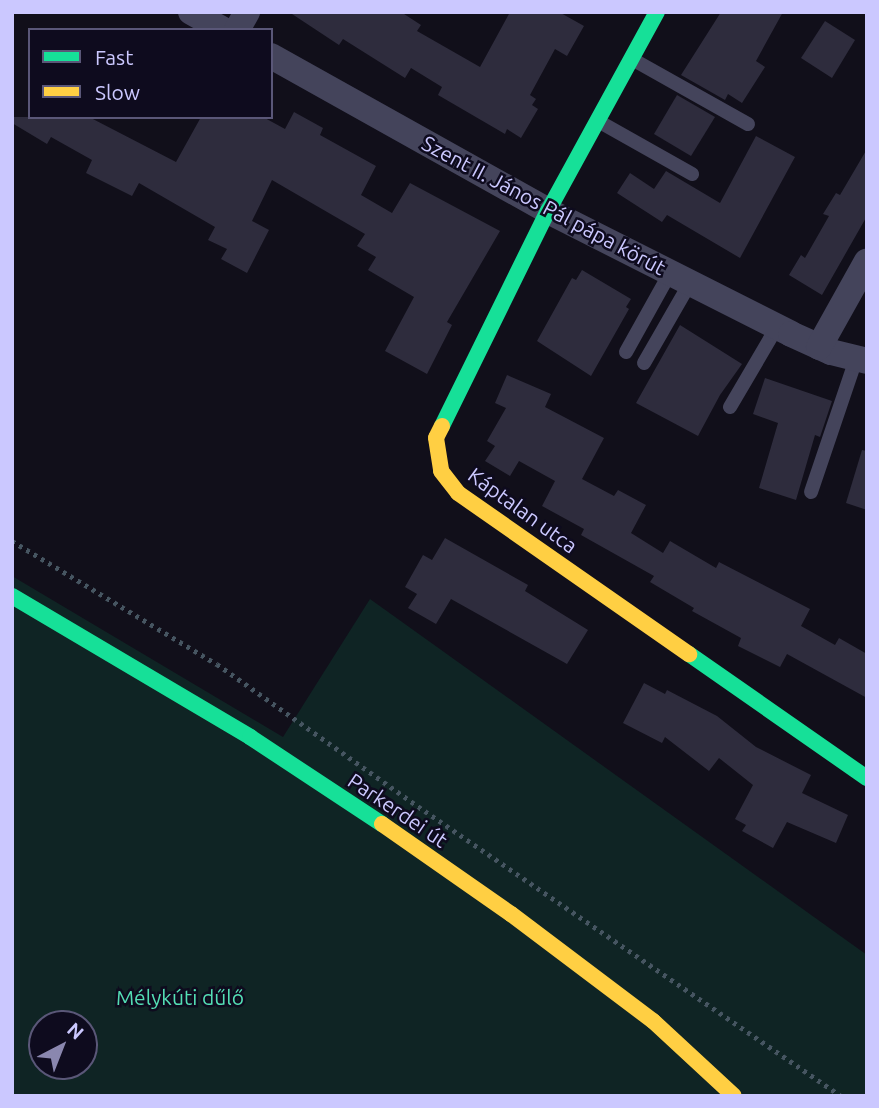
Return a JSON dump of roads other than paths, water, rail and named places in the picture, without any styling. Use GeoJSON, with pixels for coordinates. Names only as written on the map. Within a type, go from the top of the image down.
{"type":"FeatureCollection","features":[{"type":"Feature","properties":{"kind":"street"},"geometry":{"type":"LineString","coordinates":[[191,12],[219,28]]}},
{"type":"Feature","properties":{"kind":"street"},"geometry":{"type":"LineString","coordinates":[[238,28],[247,12]]}},
{"type":"Feature","properties":{"kind":"street","name":"Káptalan utca"},"geometry":{"type":"LineString","coordinates":[[656,12],[548,211],[436,438],[441,471],[458,493],[867,778]]}},
{"type":"Feature","properties":{"kind":"street","name":"Szent II. János Pál pápa körút"},"geometry":{"type":"LineString","coordinates":[[273,58],[548,211],[777,327],[820,347],[861,360]]}},
{"type":"Feature","properties":{"kind":"street"},"geometry":{"type":"LineString","coordinates":[[820,347],[867,261]]}},
{"type":"Feature","properties":{"kind":"street","name":"Parkerdei út"},"geometry":{"type":"LineString","coordinates":[[12,596],[250,737],[356,806],[511,914],[653,1021],[734,1096]]}},
{"type":"Feature","properties":{"kind":"lane"},"geometry":{"type":"LineString","coordinates":[[631,59],[748,124]]}},
{"type":"Feature","properties":{"kind":"lane"},"geometry":{"type":"LineString","coordinates":[[596,120],[692,174]]}},
{"type":"Feature","properties":{"kind":"lane"},"geometry":{"type":"LineString","coordinates":[[626,352],[680,278]]}},
{"type":"Feature","properties":{"kind":"lane"},"geometry":{"type":"LineString","coordinates":[[644,363],[680,278]]}},
{"type":"Feature","properties":{"kind":"lane"},"geometry":{"type":"LineString","coordinates":[[730,407],[777,327]]}},
{"type":"Feature","properties":{"kind":"lane"},"geometry":{"type":"LineString","coordinates":[[811,492],[861,360]]}},
{"type":"Feature","properties":{"kind":"park label","name":"Mélykúti dűlő"},"geometry":{"type":"Point","coordinates":[180,997]}}]}
